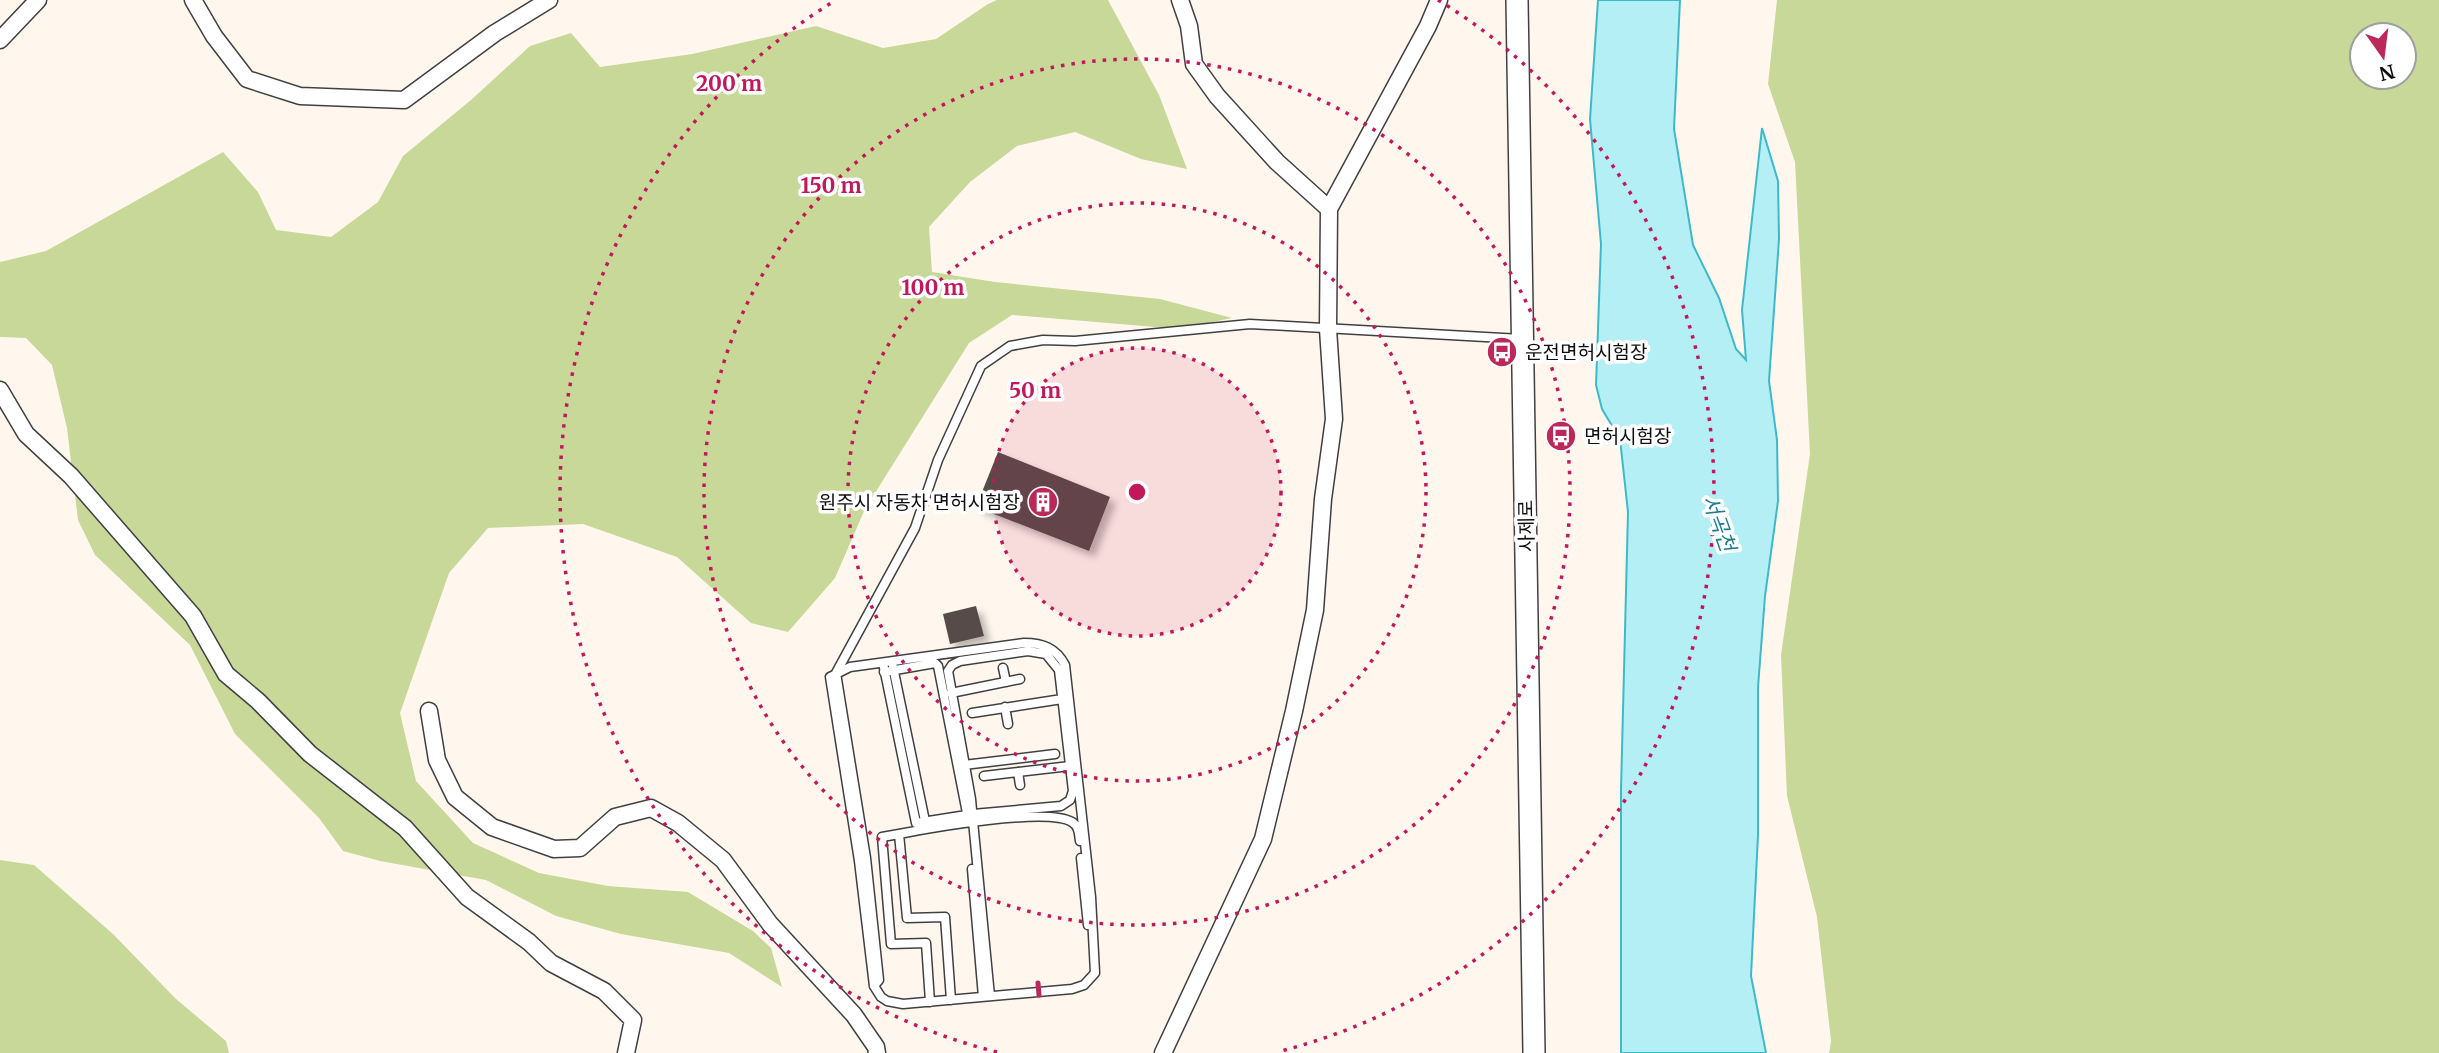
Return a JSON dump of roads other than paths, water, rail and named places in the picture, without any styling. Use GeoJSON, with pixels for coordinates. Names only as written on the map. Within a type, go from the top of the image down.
{"type":"FeatureCollection","features":[{"type":"Feature","properties":{"kind":"street"},"geometry":{"type":"LineString","coordinates":[[0,40],[38,0]]}},
{"type":"Feature","properties":{"kind":"street"},"geometry":{"type":"LineString","coordinates":[[193,0],[214,36],[247,79],[300,96],[404,100],[495,33],[549,0]]}},
{"type":"Feature","properties":{"kind":"street"},"geometry":{"type":"LineString","coordinates":[[1180,0],[1189,26],[1194,64],[1217,96],[1276,162],[1329,209]]}},
{"type":"Feature","properties":{"kind":"street"},"geometry":{"type":"LineString","coordinates":[[1163,1053],[1263,838],[1315,610],[1323,499],[1334,419],[1328,329],[1329,209],[1428,26],[1439,0]]}},
{"type":"Feature","properties":{"kind":"street","name":"사제로"},"geometry":{"type":"LineString","coordinates":[[1517,0],[1534,1053]]}},
{"type":"Feature","properties":{"kind":"street"},"geometry":{"type":"LineString","coordinates":[[0,390],[26,434],[71,476],[193,617],[226,674],[258,701],[310,754],[405,828],[467,897],[529,943],[551,963],[604,991],[634,1020],[626,1053]]}},
{"type":"Feature","properties":{"kind":"street"},"geometry":{"type":"LineString","coordinates":[[429,711],[437,760],[456,797],[492,827],[554,849],[580,848],[615,817],[651,808],[678,823],[723,860],[770,924],[854,1015],[877,1053]]}},
{"type":"Feature","properties":{"kind":"lane"},"geometry":{"type":"LineString","coordinates":[[888,667],[925,821],[1050,817],[1070,821],[1078,828],[1091,964],[1089,976],[1084,980],[1069,985],[930,1002],[893,1003],[881,997],[874,986],[834,675],[915,528],[938,460],[981,366],[1010,346],[1043,340],[1075,341],[1250,324],[1524,339]]}},
{"type":"Feature","properties":{"kind":"lane"},"geometry":{"type":"LineString","coordinates":[[888,667],[967,649],[1035,643],[1059,653],[1065,665],[1091,897],[1095,973],[1078,988],[986,994]]}},
{"type":"Feature","properties":{"kind":"lane"},"geometry":{"type":"LineString","coordinates":[[930,1002],[926,943],[891,944],[882,837],[971,818],[1061,806],[1070,800],[1073,791],[1056,665],[1046,654],[1036,651],[954,663],[948,671],[971,818],[986,994]]}},
{"type":"Feature","properties":{"kind":"lane"},"geometry":{"type":"LineString","coordinates":[[834,675],[850,667],[935,663],[939,666],[971,818]]}},
{"type":"Feature","properties":{"kind":"lane"},"geometry":{"type":"LineString","coordinates":[[1003,668],[1006,682]]}},
{"type":"Feature","properties":{"kind":"lane"},"geometry":{"type":"LineString","coordinates":[[951,693],[1020,680]]}},
{"type":"Feature","properties":{"kind":"lane"},"geometry":{"type":"LineString","coordinates":[[972,713],[1062,699]]}},
{"type":"Feature","properties":{"kind":"lane"},"geometry":{"type":"LineString","coordinates":[[1005,707],[1009,724]]}},
{"type":"Feature","properties":{"kind":"lane"},"geometry":{"type":"LineString","coordinates":[[1030,746],[1033,756]]}},
{"type":"Feature","properties":{"kind":"lane"},"geometry":{"type":"LineString","coordinates":[[964,765],[1055,754]]}},
{"type":"Feature","properties":{"kind":"lane"},"geometry":{"type":"LineString","coordinates":[[984,776],[1070,766]]}},
{"type":"Feature","properties":{"kind":"lane"},"geometry":{"type":"LineString","coordinates":[[1018,772],[1020,785]]}},
{"type":"Feature","properties":{"kind":"lane"},"geometry":{"type":"LineString","coordinates":[[899,834],[907,918],[946,917],[951,1000]]}},
{"type":"Feature","properties":{"kind":"water","name":"서곡천"},"geometry":{"type":"Polygon","coordinates":[[[1598,0],[1680,0],[1674,129],[1693,245],[1719,298],[1736,349],[1746,360],[1742,310],[1762,128],[1778,181],[1779,239],[1769,381],[1777,440],[1778,501],[1765,596],[1758,687],[1758,835],[1751,976],[1766,1053],[1621,1053],[1621,790],[1628,512],[1620,439],[1602,409],[1596,385],[1601,244],[1590,119],[1598,0]]]}},
{"type":"Feature","properties":{"kind":"railway"},"geometry":{"type":"LineString","coordinates":[[1038,983],[1039,995]]}},
{"type":"Feature","properties":{"kind":"place","name":"운전면허시험장"},"geometry":{"type":"Point","coordinates":[1502,352]}},
{"type":"Feature","properties":{"kind":"place","name":"면허시험장"},"geometry":{"type":"Point","coordinates":[1561,436]}},
{"type":"Feature","properties":{"kind":"place","name":"원주시 자동차 면허시험장"},"geometry":{"type":"Point","coordinates":[1043,502]}}]}
